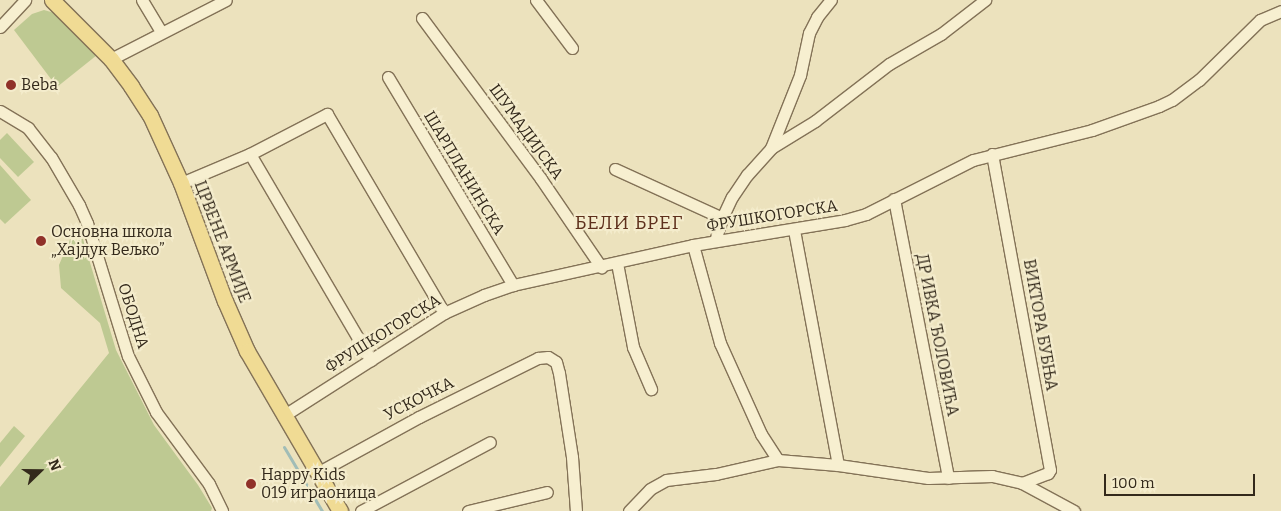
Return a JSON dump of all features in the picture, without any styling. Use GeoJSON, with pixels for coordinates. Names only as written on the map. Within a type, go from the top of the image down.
{"type":"FeatureCollection","features":[{"type":"Feature","properties":{"kind":"main road","name":"ЦРВЕНЕ АРМИЈЕ"},"geometry":{"type":"LineString","coordinates":[[52,0],[110,60],[131,86],[150,115],[181,183],[246,351],[340,511]]}},
{"type":"Feature","properties":{"kind":"street"},"geometry":{"type":"LineString","coordinates":[[0,26],[25,0]]}},
{"type":"Feature","properties":{"kind":"street"},"geometry":{"type":"LineString","coordinates":[[142,0],[161,32]]}},
{"type":"Feature","properties":{"kind":"street"},"geometry":{"type":"LineString","coordinates":[[110,60],[225,0]]}},
{"type":"Feature","properties":{"kind":"street"},"geometry":{"type":"LineString","coordinates":[[536,0],[572,48]]}},
{"type":"Feature","properties":{"kind":"street"},"geometry":{"type":"LineString","coordinates":[[771,148],[800,75],[809,33],[816,17],[831,0]]}},
{"type":"Feature","properties":{"kind":"street"},"geometry":{"type":"LineString","coordinates":[[715,241],[722,218],[747,175],[771,148],[816,121],[889,64],[940,34],[985,0]]}},
{"type":"Feature","properties":{"kind":"street","name":"ФРУШКОГОРСКА"},"geometry":{"type":"LineString","coordinates":[[283,416],[444,313],[484,295],[513,285],[601,267],[693,245],[794,230],[845,220],[866,214],[958,166],[992,154],[1092,130],[1172,100],[1220,62],[1260,20],[1281,11]]}},
{"type":"Feature","properties":{"kind":"street","name":"ШУМАДИЈСКА"},"geometry":{"type":"LineString","coordinates":[[422,18],[541,179],[601,267]]}},
{"type":"Feature","properties":{"kind":"street","name":"ШАРПЛАНИНСКА"},"geometry":{"type":"LineString","coordinates":[[388,77],[513,285]]}},
{"type":"Feature","properties":{"kind":"street","name":"ОБОДНА"},"geometry":{"type":"LineString","coordinates":[[0,111],[28,128],[51,157],[80,205],[128,356],[156,412],[209,484],[222,511]]}},
{"type":"Feature","properties":{"kind":"street"},"geometry":{"type":"LineString","coordinates":[[181,183],[250,154],[327,114],[444,313]]}},
{"type":"Feature","properties":{"kind":"street"},"geometry":{"type":"LineString","coordinates":[[250,154],[371,360]]}},
{"type":"Feature","properties":{"kind":"street","name":"ВИКТОРА БУБЊА"},"geometry":{"type":"LineString","coordinates":[[992,154],[1050,470],[1048,474],[1022,483]]}},
{"type":"Feature","properties":{"kind":"street"},"geometry":{"type":"LineString","coordinates":[[615,169],[722,218]]}},
{"type":"Feature","properties":{"kind":"street","name":"ДР ИВКА ЂОЛОВИЋА"},"geometry":{"type":"LineString","coordinates":[[894,199],[948,478]]}},
{"type":"Feature","properties":{"kind":"street"},"geometry":{"type":"LineString","coordinates":[[794,230],[838,465]]}},
{"type":"Feature","properties":{"kind":"street"},"geometry":{"type":"LineString","coordinates":[[693,245],[720,343],[760,434],[778,460]]}},
{"type":"Feature","properties":{"kind":"street"},"geometry":{"type":"LineString","coordinates":[[617,263],[633,347],[651,389]]}},
{"type":"Feature","properties":{"kind":"street","name":"УСКОЧКА"},"geometry":{"type":"LineString","coordinates":[[317,473],[419,417],[538,358],[552,359],[559,374],[572,457],[576,511]]}},
{"type":"Feature","properties":{"kind":"street"},"geometry":{"type":"LineString","coordinates":[[360,511],[490,442]]}},
{"type":"Feature","properties":{"kind":"street"},"geometry":{"type":"LineString","coordinates":[[629,511],[650,489],[666,480],[716,474],[778,460],[838,465],[928,478],[980,475],[1022,483],[1074,511]]}},
{"type":"Feature","properties":{"kind":"street"},"geometry":{"type":"LineString","coordinates":[[468,511],[547,492]]}},
{"type":"Feature","properties":{"kind":"green space"},"geometry":{"type":"Polygon","coordinates":[[[44,10],[58,14],[97,55],[57,87],[14,30],[32,14],[44,10]]]}},
{"type":"Feature","properties":{"kind":"green space"},"geometry":{"type":"Polygon","coordinates":[[[7,133],[34,162],[18,177],[0,158],[0,140],[7,133]]]}},
{"type":"Feature","properties":{"kind":"green space"},"geometry":{"type":"Polygon","coordinates":[[[0,165],[31,200],[5,224],[0,219],[0,165]]]}},
{"type":"Feature","properties":{"kind":"green space"},"geometry":{"type":"Polygon","coordinates":[[[80,229],[116,350],[154,425],[198,485],[212,508],[211,511],[0,511],[0,487],[109,353],[100,323],[61,288],[59,265],[71,237],[80,229]]]}},
{"type":"Feature","properties":{"kind":"green space"},"geometry":{"type":"Polygon","coordinates":[[[14,426],[25,436],[0,467],[0,443],[14,426]]]}},
{"type":"Feature","properties":{"kind":"waterway"},"geometry":{"type":"LineString","coordinates":[[284,447],[322,511]]}},
{"type":"Feature","properties":{"kind":"place","name":"Beba"},"geometry":{"type":"Point","coordinates":[11,85]}},
{"type":"Feature","properties":{"kind":"place","name":"Основна школа „Хајдук Вељко”"},"geometry":{"type":"Point","coordinates":[41,241]}},
{"type":"Feature","properties":{"kind":"place","name":"Happy Kids 019 играоница"},"geometry":{"type":"Point","coordinates":[251,484]}},
{"type":"Feature","properties":{"kind":"district","name":"БЕЛИ БРЕГ"},"geometry":{"type":"Point","coordinates":[629,223]}}]}
